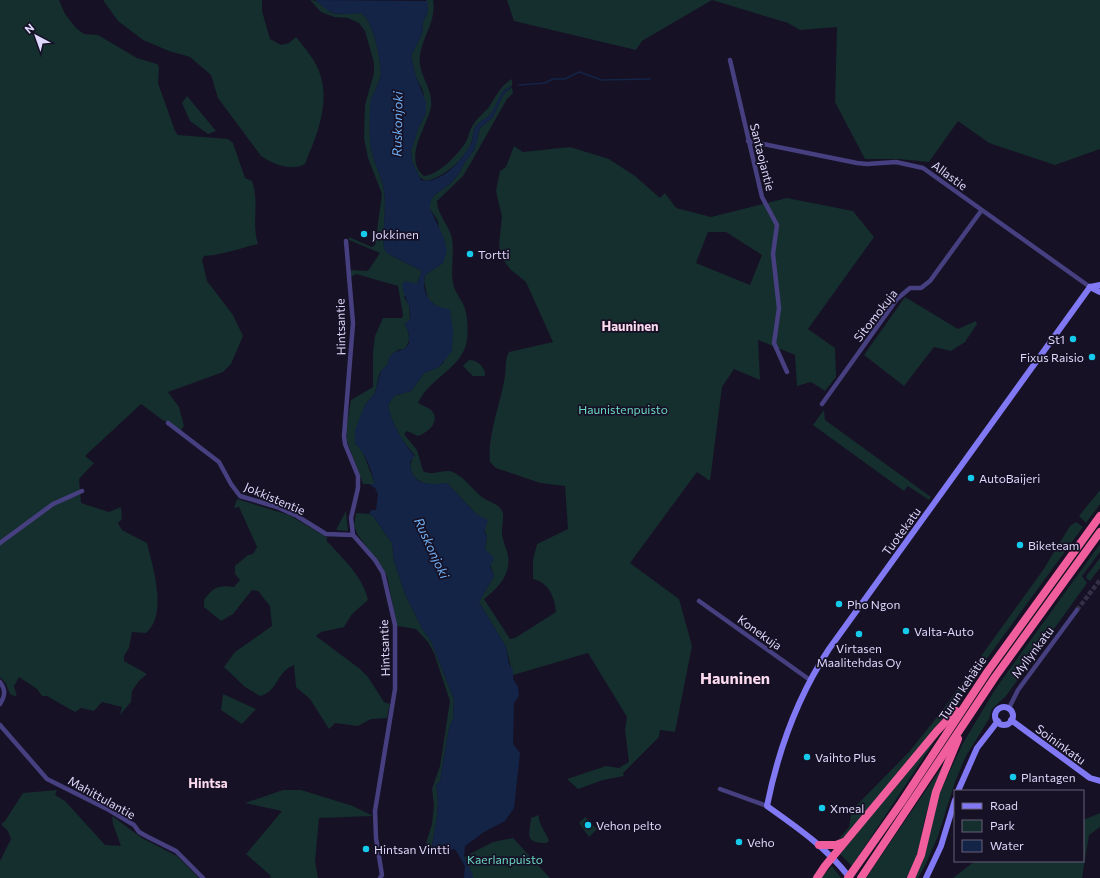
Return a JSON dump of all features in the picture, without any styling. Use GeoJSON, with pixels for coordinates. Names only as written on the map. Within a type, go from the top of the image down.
{"type":"FeatureCollection","features":[{"type":"Feature","properties":{"kind":"highway","name":"Turun kehätie"},"geometry":{"type":"LineString","coordinates":[[849,878],[901,803],[969,699],[1100,516]]}},
{"type":"Feature","properties":{"kind":"highway","name":"Turun kehätie"},"geometry":{"type":"LineString","coordinates":[[861,878],[967,719],[1100,532]]}},
{"type":"Feature","properties":{"kind":"highway"},"geometry":{"type":"LineString","coordinates":[[817,878],[834,859],[844,842],[937,731],[969,699]]}},
{"type":"Feature","properties":{"kind":"highway"},"geometry":{"type":"LineString","coordinates":[[911,878],[921,855],[936,792],[967,719]]}},
{"type":"Feature","properties":{"kind":"highway"},"geometry":{"type":"LineString","coordinates":[[819,845],[836,845],[844,842]]}},
{"type":"Feature","properties":{"kind":"street","name":"Santaojantie"},"geometry":{"type":"LineString","coordinates":[[730,60],[762,197],[777,225],[773,254],[779,308],[774,343],[788,372]]}},
{"type":"Feature","properties":{"kind":"street","name":"Allastie"},"geometry":{"type":"LineString","coordinates":[[748,141],[857,163],[867,164],[896,162],[923,168],[981,211],[1090,287],[1100,292]]}},
{"type":"Feature","properties":{"kind":"street","name":"Sitomokuja"},"geometry":{"type":"LineString","coordinates":[[822,404],[898,299],[910,288],[921,288],[930,280],[981,211]]}},
{"type":"Feature","properties":{"kind":"street","name":"Hintsantie"},"geometry":{"type":"LineString","coordinates":[[346,241],[353,323],[344,444],[358,476],[358,488],[351,518],[353,535],[375,560],[383,573],[395,625],[394,689],[375,811],[376,838],[381,876]]}},
{"type":"Feature","properties":{"kind":"street"},"geometry":{"type":"LineString","coordinates":[[1090,287],[1100,285]]}},
{"type":"Feature","properties":{"kind":"street","name":"Tuotekatu"},"geometry":{"type":"LineString","coordinates":[[767,806],[786,738],[810,680],[829,649],[1090,287]]}},
{"type":"Feature","properties":{"kind":"street","name":"Jokkistentie"},"geometry":{"type":"LineString","coordinates":[[168,423],[218,462],[230,484],[240,496],[277,507],[297,516],[326,534],[353,535]]}},
{"type":"Feature","properties":{"kind":"street"},"geometry":{"type":"LineString","coordinates":[[0,543],[54,504],[82,491]]}},
{"type":"Feature","properties":{"kind":"street","name":"Konekuja"},"geometry":{"type":"LineString","coordinates":[[699,601],[810,680]]}},
{"type":"Feature","properties":{"kind":"street","name":"Myllynkatu"},"geometry":{"type":"LineString","coordinates":[[1008,708],[1018,690],[1077,610]]}},
{"type":"Feature","properties":{"kind":"street"},"geometry":{"type":"LineString","coordinates":[[0,682],[4,690],[3,698],[0,704]]}},
{"type":"Feature","properties":{"kind":"street"},"geometry":{"type":"LineString","coordinates":[[1004,707],[1008,708],[1012,712],[1011,720],[1005,724],[998,721],[996,716],[997,710],[1004,707]]}},
{"type":"Feature","properties":{"kind":"street","name":"Soininkatu"},"geometry":{"type":"LineString","coordinates":[[1011,720],[1090,778],[1100,781]]}},
{"type":"Feature","properties":{"kind":"street"},"geometry":{"type":"LineString","coordinates":[[958,790],[978,748],[998,721]]}},
{"type":"Feature","properties":{"kind":"street","name":"Mahittulantie"},"geometry":{"type":"LineString","coordinates":[[0,725],[47,779],[121,817],[134,825],[140,832],[148,837],[176,851],[203,878]]}},
{"type":"Feature","properties":{"kind":"street"},"geometry":{"type":"LineString","coordinates":[[720,789],[767,806],[819,845],[834,859],[849,878]]}},
{"type":"Feature","properties":{"kind":"street"},"geometry":{"type":"LineString","coordinates":[[926,878],[941,846],[954,803]]}},
{"type":"Feature","properties":{"kind":"green space"},"geometry":{"type":"Polygon","coordinates":[[[0,0],[59,0],[65,14],[76,28],[84,34],[98,35],[137,58],[157,64],[159,67],[158,83],[175,131],[178,135],[228,139],[233,143],[245,178],[252,181],[254,190],[256,205],[255,228],[258,244],[224,253],[204,256],[202,260],[207,281],[233,315],[243,336],[231,364],[223,372],[168,392],[179,407],[184,426],[181,430],[169,422],[164,421],[141,404],[85,456],[94,463],[79,479],[81,503],[109,512],[121,507],[122,519],[118,523],[122,530],[147,543],[155,577],[158,603],[153,625],[146,633],[132,632],[129,648],[124,656],[124,661],[147,674],[139,681],[132,691],[131,702],[120,715],[122,707],[102,702],[94,711],[81,708],[75,712],[47,696],[42,696],[37,689],[19,677],[14,686],[17,697],[10,694],[6,684],[0,677],[0,0]]]}},
{"type":"Feature","properties":{"kind":"green space"},"geometry":{"type":"Polygon","coordinates":[[[103,0],[262,0],[262,11],[270,39],[281,45],[289,43],[296,37],[309,53],[319,71],[324,95],[323,107],[318,130],[305,164],[294,167],[282,166],[261,156],[218,98],[211,75],[190,57],[169,51],[143,40],[118,21],[103,0]]]}},
{"type":"Feature","properties":{"kind":"green space"},"geometry":{"type":"Polygon","coordinates":[[[310,0],[319,3],[332,13],[361,13],[373,31],[380,59],[381,73],[371,105],[370,141],[372,154],[384,190],[384,248],[387,253],[422,271],[417,284],[404,297],[409,305],[410,319],[405,324],[409,334],[407,346],[404,349],[398,350],[389,358],[388,364],[381,371],[375,393],[365,405],[355,443],[362,450],[375,484],[363,484],[347,441],[346,429],[351,400],[373,387],[373,353],[375,336],[383,318],[402,318],[403,315],[398,286],[356,274],[351,277],[350,270],[368,271],[380,253],[349,240],[349,237],[372,247],[375,245],[382,194],[368,158],[364,138],[365,105],[374,73],[374,63],[365,31],[359,23],[348,18],[334,17],[321,12],[310,0]]]}},
{"type":"Feature","properties":{"kind":"green space"},"geometry":{"type":"Polygon","coordinates":[[[426,0],[433,0],[434,8],[431,22],[421,49],[420,63],[430,94],[431,107],[418,142],[415,161],[418,169],[424,176],[436,172],[453,158],[466,142],[475,122],[489,107],[496,95],[508,81],[512,79],[512,86],[504,90],[491,114],[476,126],[471,143],[464,156],[453,167],[440,176],[426,181],[419,177],[412,161],[411,150],[418,129],[426,113],[423,91],[416,77],[411,56],[422,34],[423,22],[428,11],[426,0]]]}},
{"type":"Feature","properties":{"kind":"green space"},"geometry":{"type":"Polygon","coordinates":[[[507,0],[712,0],[642,41],[636,50],[514,21],[507,0]]]}},
{"type":"Feature","properties":{"kind":"green space"},"geometry":{"type":"Polygon","coordinates":[[[712,0],[1100,0],[1100,149],[1055,165],[989,143],[958,121],[929,162],[898,159],[865,159],[835,102],[837,27],[800,30],[788,23],[712,0]]]}},
{"type":"Feature","properties":{"kind":"green space","name":"Haunistenpuisto"},"geometry":{"type":"Polygon","coordinates":[[[512,87],[513,93],[507,99],[463,176],[437,201],[440,214],[451,235],[453,247],[453,281],[455,289],[463,303],[468,327],[465,348],[461,356],[449,370],[435,381],[418,403],[430,409],[433,413],[435,417],[433,425],[426,432],[418,436],[407,431],[404,434],[417,450],[423,471],[431,473],[451,471],[463,478],[482,497],[501,509],[503,513],[502,535],[508,556],[507,569],[499,586],[484,599],[510,639],[515,638],[556,612],[550,591],[543,583],[533,579],[533,560],[537,544],[568,529],[565,486],[540,483],[496,468],[490,462],[492,430],[503,386],[506,361],[509,352],[553,342],[526,282],[511,270],[500,253],[499,244],[502,217],[496,191],[500,171],[506,167],[514,146],[523,152],[570,147],[609,159],[635,176],[660,198],[665,193],[676,208],[711,217],[787,198],[853,211],[874,237],[808,329],[835,348],[836,377],[825,391],[811,382],[797,386],[795,355],[758,340],[760,380],[734,369],[722,387],[710,481],[697,472],[630,563],[679,599],[692,646],[675,732],[660,730],[659,737],[623,773],[624,776],[603,780],[578,789],[567,779],[606,766],[619,768],[629,762],[625,730],[627,717],[588,653],[513,675],[506,647],[479,602],[494,576],[485,549],[487,536],[476,514],[447,483],[427,484],[414,477],[411,464],[415,455],[406,445],[398,432],[388,405],[394,396],[411,391],[424,373],[439,367],[444,362],[439,308],[428,299],[424,281],[425,275],[443,263],[438,221],[430,209],[430,203],[433,196],[450,184],[460,172],[474,150],[480,128],[493,117],[503,95],[512,87]],[[708,232],[696,263],[750,285],[762,255],[726,232],[708,232]]]}},
{"type":"Feature","properties":{"kind":"green space"},"geometry":{"type":"Polygon","coordinates":[[[187,96],[216,131],[208,134],[190,121],[182,103],[187,96]]]}},
{"type":"Feature","properties":{"kind":"green space"},"geometry":{"type":"Polygon","coordinates":[[[905,297],[958,329],[976,321],[977,324],[965,342],[951,351],[934,347],[904,386],[864,355],[905,297]]]}},
{"type":"Feature","properties":{"kind":"green space"},"geometry":{"type":"Polygon","coordinates":[[[469,360],[475,361],[482,367],[485,376],[473,376],[463,366],[469,360]]]}},
{"type":"Feature","properties":{"kind":"green space"},"geometry":{"type":"Polygon","coordinates":[[[824,410],[825,420],[931,497],[929,500],[908,486],[904,491],[813,425],[824,410]]]}},
{"type":"Feature","properties":{"kind":"green space"},"geometry":{"type":"Polygon","coordinates":[[[1100,490],[1100,504],[1086,523],[1079,516],[1100,490]]]}},
{"type":"Feature","properties":{"kind":"green space"},"geometry":{"type":"Polygon","coordinates":[[[237,499],[289,515],[328,538],[326,540],[357,575],[362,583],[368,600],[352,614],[344,627],[321,632],[316,636],[360,669],[368,677],[384,702],[390,704],[387,718],[371,719],[358,726],[335,723],[329,729],[310,699],[296,687],[294,665],[284,672],[266,694],[260,696],[245,687],[224,667],[235,652],[272,626],[270,606],[258,591],[252,590],[233,614],[221,621],[204,607],[204,600],[213,590],[224,586],[234,587],[240,580],[235,574],[235,566],[248,555],[253,554],[257,547],[239,507],[234,508],[237,499]]]}},
{"type":"Feature","properties":{"kind":"green space"},"geometry":{"type":"Polygon","coordinates":[[[346,511],[348,531],[336,530],[346,511]]]}},
{"type":"Feature","properties":{"kind":"green space"},"geometry":{"type":"Polygon","coordinates":[[[356,513],[369,514],[373,516],[392,543],[394,560],[405,594],[423,630],[431,641],[454,699],[453,719],[449,728],[440,781],[436,785],[438,808],[432,847],[436,852],[422,856],[432,824],[434,805],[432,789],[440,766],[450,701],[434,653],[428,642],[416,629],[397,626],[387,576],[358,535],[354,526],[356,513]]]}},
{"type":"Feature","properties":{"kind":"green space"},"geometry":{"type":"Polygon","coordinates":[[[1076,522],[1083,527],[945,716],[846,836],[837,841],[849,827],[852,810],[909,752],[941,712],[1043,570],[1070,526],[1076,522]]]}},
{"type":"Feature","properties":{"kind":"green space"},"geometry":{"type":"Polygon","coordinates":[[[1100,544],[1100,552],[1082,576],[1087,583],[1006,696],[992,709],[989,719],[966,756],[955,782],[938,836],[925,866],[918,878],[914,878],[940,792],[963,743],[996,688],[1100,544]]]}},
{"type":"Feature","properties":{"kind":"green space"},"geometry":{"type":"Polygon","coordinates":[[[1100,558],[1100,568],[1090,581],[1086,578],[1087,575],[1100,558]]]}},
{"type":"Feature","properties":{"kind":"green space"},"geometry":{"type":"Polygon","coordinates":[[[223,694],[256,709],[242,724],[221,710],[223,694]]]}},
{"type":"Feature","properties":{"kind":"green space"},"geometry":{"type":"Polygon","coordinates":[[[940,733],[852,866],[840,854],[940,733]]]}},
{"type":"Feature","properties":{"kind":"green space"},"geometry":{"type":"Polygon","coordinates":[[[943,765],[926,815],[916,858],[906,878],[866,878],[943,765]]]}},
{"type":"Feature","properties":{"kind":"green space"},"geometry":{"type":"Polygon","coordinates":[[[57,790],[55,795],[65,801],[105,845],[121,846],[113,824],[112,816],[142,838],[177,856],[199,878],[0,878],[0,861],[11,839],[8,831],[1,824],[5,821],[23,793],[57,790]]]}},
{"type":"Feature","properties":{"kind":"green space"},"geometry":{"type":"Polygon","coordinates":[[[283,790],[301,790],[353,806],[373,816],[319,818],[315,861],[318,878],[270,878],[271,876],[246,854],[282,811],[245,803],[283,790]]]}},
{"type":"Feature","properties":{"kind":"green space"},"geometry":{"type":"Polygon","coordinates":[[[1100,813],[1100,827],[1089,835],[1082,878],[953,878],[974,862],[1084,862],[1084,820],[1100,813]]]}},
{"type":"Feature","properties":{"kind":"green space"},"geometry":{"type":"Polygon","coordinates":[[[539,815],[541,825],[549,841],[546,843],[534,841],[531,839],[529,833],[531,818],[539,815]]]}},
{"type":"Feature","properties":{"kind":"green space"},"geometry":{"type":"Polygon","coordinates":[[[585,817],[597,829],[589,837],[579,823],[585,817]]]}},
{"type":"Feature","properties":{"kind":"green space","name":"Kaerlanpuisto"},"geometry":{"type":"Polygon","coordinates":[[[513,838],[550,878],[473,878],[464,857],[493,842],[513,838]]]}},
{"type":"Feature","properties":{"kind":"green space"},"geometry":{"type":"Polygon","coordinates":[[[832,866],[841,878],[821,878],[832,866]]]}},
{"type":"Feature","properties":{"kind":"water","name":"Ruskonjoki"},"geometry":{"type":"Polygon","coordinates":[[[315,0],[427,1],[428,11],[423,22],[422,34],[411,56],[416,77],[426,102],[426,113],[418,129],[411,151],[412,161],[421,180],[429,181],[436,179],[456,164],[471,144],[476,126],[491,114],[502,93],[512,86],[503,95],[493,117],[480,128],[474,150],[460,172],[450,184],[433,196],[430,203],[430,209],[444,238],[447,251],[443,263],[425,275],[425,289],[426,294],[433,303],[443,308],[450,309],[453,331],[452,351],[439,367],[424,373],[411,391],[394,396],[388,405],[398,432],[415,456],[410,461],[413,475],[421,482],[427,484],[447,483],[476,514],[488,520],[484,532],[487,536],[485,549],[494,558],[490,566],[494,576],[479,602],[506,647],[509,664],[513,670],[513,679],[518,687],[519,696],[514,703],[513,744],[520,753],[514,808],[505,821],[484,832],[465,846],[464,857],[473,878],[464,878],[465,866],[455,849],[436,852],[432,847],[438,808],[436,785],[440,781],[449,728],[453,719],[454,699],[431,641],[423,630],[405,594],[394,560],[392,543],[373,516],[369,514],[371,510],[376,510],[378,494],[375,488],[369,484],[375,484],[372,473],[368,462],[355,443],[355,430],[365,405],[375,393],[381,371],[388,364],[389,358],[393,353],[404,349],[409,344],[409,334],[405,324],[410,319],[410,310],[402,285],[405,281],[417,284],[422,271],[387,253],[384,248],[384,190],[372,154],[370,141],[370,103],[379,82],[381,73],[380,59],[373,31],[361,13],[333,13],[315,0]]]}},
{"type":"Feature","properties":{"kind":"waterway"},"geometry":{"type":"LineString","coordinates":[[519,85],[545,83],[553,79],[565,79],[579,72],[602,80],[650,79]]}},
{"type":"Feature","properties":{"kind":"waterway"},"geometry":{"type":"LineString","coordinates":[[474,147],[477,139]]}},
{"type":"Feature","properties":{"kind":"tunnel"},"geometry":{"type":"LineString","coordinates":[[1077,610],[1100,580]]}},
{"type":"Feature","properties":{"kind":"place","name":"Jokkinen"},"geometry":{"type":"Point","coordinates":[364,234]}},
{"type":"Feature","properties":{"kind":"place","name":"Tortti"},"geometry":{"type":"Point","coordinates":[470,254]}},
{"type":"Feature","properties":{"kind":"place","name":"St1"},"geometry":{"type":"Point","coordinates":[1073,339]}},
{"type":"Feature","properties":{"kind":"place","name":"Fixus Raisio"},"geometry":{"type":"Point","coordinates":[1092,357]}},
{"type":"Feature","properties":{"kind":"place","name":"AutoBaijeri"},"geometry":{"type":"Point","coordinates":[971,478]}},
{"type":"Feature","properties":{"kind":"place","name":"Biketeam"},"geometry":{"type":"Point","coordinates":[1020,545]}},
{"type":"Feature","properties":{"kind":"place","name":"Pho Ngon"},"geometry":{"type":"Point","coordinates":[839,604]}},
{"type":"Feature","properties":{"kind":"place","name":"Valta-Auto"},"geometry":{"type":"Point","coordinates":[906,631]}},
{"type":"Feature","properties":{"kind":"place","name":"Virtasen Maalitehdas Oy"},"geometry":{"type":"Point","coordinates":[859,634]}},
{"type":"Feature","properties":{"kind":"place","name":"Vaihto Plus"},"geometry":{"type":"Point","coordinates":[807,757]}},
{"type":"Feature","properties":{"kind":"place","name":"Plantagen"},"geometry":{"type":"Point","coordinates":[1013,777]}},
{"type":"Feature","properties":{"kind":"place","name":"Xmeal"},"geometry":{"type":"Point","coordinates":[822,808]}},
{"type":"Feature","properties":{"kind":"place","name":"Vehon pelto"},"geometry":{"type":"Point","coordinates":[588,825]}},
{"type":"Feature","properties":{"kind":"place","name":"Veho"},"geometry":{"type":"Point","coordinates":[739,842]}},
{"type":"Feature","properties":{"kind":"place","name":"Hintsan Vintti"},"geometry":{"type":"Point","coordinates":[366,849]}},
{"type":"Feature","properties":{"kind":"district","name":"Hauninen"},"geometry":{"type":"Point","coordinates":[630,326]}},
{"type":"Feature","properties":{"kind":"district","name":"Hauninen"},"geometry":{"type":"Point","coordinates":[735,677]}},
{"type":"Feature","properties":{"kind":"district","name":"Hintsa"},"geometry":{"type":"Point","coordinates":[208,783]}}]}
